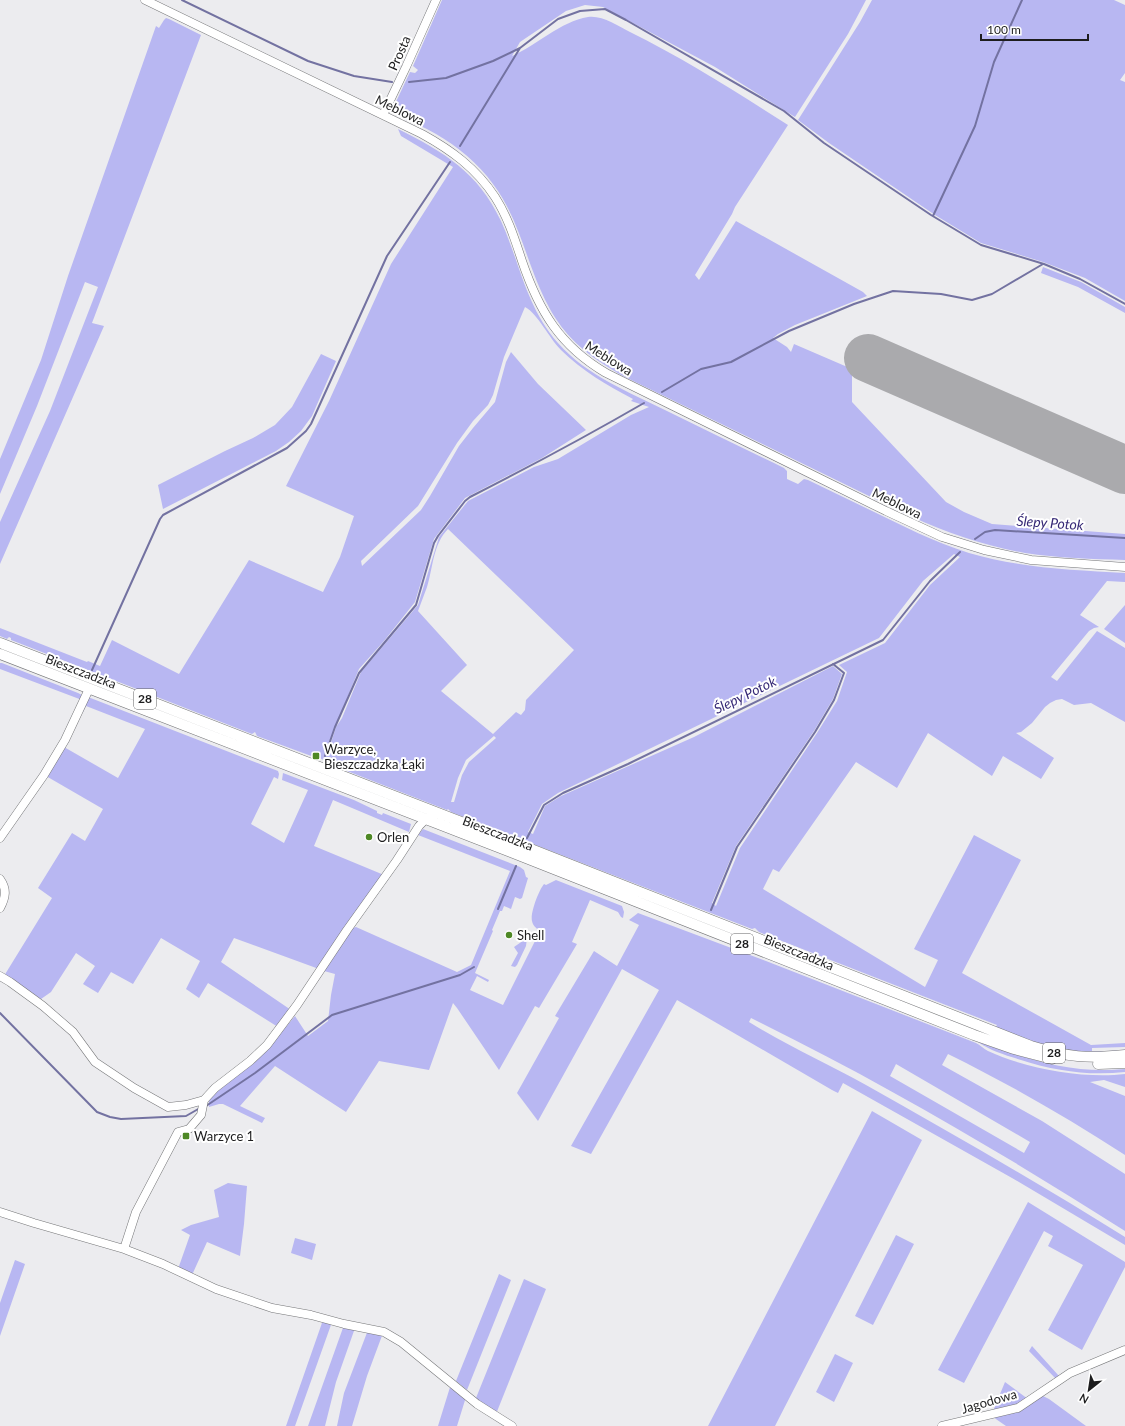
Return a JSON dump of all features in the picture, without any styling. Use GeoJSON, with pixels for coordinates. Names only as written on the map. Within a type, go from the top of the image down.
{"type":"FeatureCollection","features":[{"type":"Feature","properties":{"kind":"main road","name":"Bieszczadzka"},"geometry":{"type":"LineString","coordinates":[[0,643],[1031,1046],[1058,1054],[1082,1058],[1106,1058],[1125,1055]]}},
{"type":"Feature","properties":{"kind":"main road","name":"Bieszczadzka"},"geometry":{"type":"LineString","coordinates":[[0,654],[974,1035],[1037,1056],[1076,1064],[1125,1063]]}},
{"type":"Feature","properties":{"kind":"street","name":"Meblowa"},"geometry":{"type":"LineString","coordinates":[[145,0],[422,134],[449,150],[467,164],[482,179],[495,198],[507,220],[530,284],[546,316],[558,333],[570,346],[596,368],[630,386],[942,537],[984,550],[1031,560],[1125,567]]}},
{"type":"Feature","properties":{"kind":"street","name":"Prosta"},"geometry":{"type":"LineString","coordinates":[[383,115],[436,0]]}},
{"type":"Feature","properties":{"kind":"street"},"geometry":{"type":"LineString","coordinates":[[0,838],[44,774],[65,740],[90,689]]}},
{"type":"Feature","properties":{"kind":"street","name":"Bieszczadzka"},"geometry":{"type":"LineString","coordinates":[[409,802],[420,811],[422,820],[430,816],[445,816]]}},
{"type":"Feature","properties":{"kind":"street"},"geometry":{"type":"LineString","coordinates":[[0,976],[43,1006],[73,1032],[95,1062],[134,1088],[168,1107],[203,1101],[215,1088],[250,1061],[267,1045],[297,1006],[347,930],[397,860],[422,820]]}},
{"type":"Feature","properties":{"kind":"street"},"geometry":{"type":"LineString","coordinates":[[0,879],[4,884],[5,891],[4,899],[0,908]]}},
{"type":"Feature","properties":{"kind":"street"},"geometry":{"type":"LineString","coordinates":[[124,1249],[136,1212],[168,1150],[178,1132],[189,1129],[201,1115],[203,1101]]}},
{"type":"Feature","properties":{"kind":"street"},"geometry":{"type":"LineString","coordinates":[[0,1212],[124,1249],[163,1264],[216,1289],[272,1308],[301,1312],[344,1324],[384,1332],[401,1342],[477,1404],[512,1426]]}},
{"type":"Feature","properties":{"kind":"street","name":"Jagodowa"},"geometry":{"type":"LineString","coordinates":[[942,1426],[1018,1408],[1070,1373],[1125,1350]]}},
{"type":"Feature","properties":{"kind":"shaded area"},"geometry":{"type":"Polygon","coordinates":[[[442,0],[866,0],[848,34],[795,117],[715,67],[603,7],[585,5],[566,11],[520,42],[512,56],[568,23],[588,17],[604,19],[671,53],[788,125],[735,207],[695,275],[699,280],[736,221],[863,292],[867,296],[795,325],[773,338],[787,347],[791,352],[794,344],[852,369],[852,402],[946,502],[964,512],[992,524],[1125,534],[1125,560],[1088,559],[1025,553],[981,543],[939,528],[912,517],[625,377],[587,353],[573,340],[552,312],[535,277],[517,227],[499,192],[487,176],[474,162],[452,144],[395,112],[394,106],[410,72],[415,73],[418,70],[413,66],[442,0]]]}},
{"type":"Feature","properties":{"kind":"shaded area"},"geometry":{"type":"Polygon","coordinates":[[[872,0],[1114,0],[1125,5],[1125,73],[1120,80],[1125,82],[1125,301],[1085,278],[1043,262],[981,243],[935,215],[829,143],[798,120],[860,22],[872,0]]]}},
{"type":"Feature","properties":{"kind":"shaded area"},"geometry":{"type":"Polygon","coordinates":[[[166,18],[201,35],[92,323],[104,326],[0,564],[0,522],[50,411],[98,287],[85,282],[37,406],[0,494],[0,459],[41,360],[68,276],[156,26],[159,28],[166,18]]]}},
{"type":"Feature","properties":{"kind":"shaded area"},"geometry":{"type":"Polygon","coordinates":[[[398,129],[445,155],[470,176],[482,189],[501,221],[538,315],[547,329],[569,355],[595,374],[623,390],[784,468],[787,471],[787,479],[798,484],[804,479],[808,480],[918,533],[956,549],[988,558],[1027,565],[1125,573],[1125,582],[1107,581],[1080,615],[1099,627],[1089,631],[1051,677],[1057,681],[1097,631],[1125,648],[1125,722],[1091,703],[1074,705],[1062,699],[1050,703],[1032,723],[1021,732],[1016,733],[1054,758],[1041,779],[1003,756],[992,776],[928,733],[897,788],[856,762],[779,872],[773,869],[763,889],[925,987],[938,960],[914,949],[974,835],[1021,860],[962,973],[1091,1045],[1125,1043],[1125,1047],[1092,1048],[1092,1051],[1125,1050],[1125,1053],[1073,1052],[1044,1046],[996,1027],[997,1025],[759,932],[755,928],[752,929],[451,812],[448,809],[447,810],[342,769],[315,755],[314,757],[257,736],[255,732],[252,734],[11,640],[9,637],[7,639],[0,636],[0,628],[100,666],[112,640],[179,674],[249,560],[323,592],[340,557],[354,516],[286,486],[329,401],[391,264],[453,167],[401,136],[398,129]],[[525,307],[504,357],[493,395],[488,405],[473,421],[457,443],[418,506],[361,561],[362,566],[421,510],[459,446],[495,402],[506,362],[511,352],[538,384],[586,430],[542,458],[465,498],[434,539],[415,602],[384,641],[359,669],[325,752],[328,752],[336,727],[342,718],[361,672],[418,605],[439,537],[468,501],[534,467],[558,459],[631,415],[649,407],[631,401],[633,399],[604,383],[577,365],[561,350],[530,310],[525,307]],[[448,529],[443,535],[436,549],[427,587],[418,611],[467,665],[441,691],[493,734],[516,712],[521,715],[525,710],[526,700],[574,650],[448,529]],[[954,554],[923,581],[879,638],[558,793],[542,804],[528,832],[533,834],[545,806],[561,796],[694,737],[833,666],[842,674],[833,699],[814,731],[736,846],[712,903],[716,906],[740,848],[837,701],[847,672],[839,665],[885,643],[930,585],[960,557],[954,554]],[[494,736],[466,760],[458,778],[451,802],[454,802],[462,775],[469,762],[496,738],[494,736]]]}},
{"type":"Feature","properties":{"kind":"shaded area"},"geometry":{"type":"Polygon","coordinates":[[[1043,267],[1081,282],[1125,307],[1125,313],[1078,287],[1041,273],[1043,267]]]}},
{"type":"Feature","properties":{"kind":"shaded area"},"geometry":{"type":"Polygon","coordinates":[[[321,354],[336,361],[312,416],[301,431],[276,451],[163,509],[158,485],[253,438],[275,425],[292,407],[321,354]]]}},
{"type":"Feature","properties":{"kind":"shaded area"},"geometry":{"type":"Polygon","coordinates":[[[1125,605],[1125,643],[1104,629],[1125,605]]]}},
{"type":"Feature","properties":{"kind":"shaded area"},"geometry":{"type":"Polygon","coordinates":[[[0,663],[84,696],[82,700],[0,669],[0,663]]]}},
{"type":"Feature","properties":{"kind":"shaded area"},"geometry":{"type":"Polygon","coordinates":[[[88,697],[278,771],[278,779],[274,777],[251,824],[284,843],[308,790],[282,780],[283,773],[354,800],[382,815],[383,813],[411,824],[409,832],[333,800],[314,846],[384,875],[319,969],[234,938],[221,962],[291,1010],[278,1027],[208,983],[199,998],[186,989],[200,961],[161,938],[133,984],[111,972],[98,993],[83,984],[95,966],[76,953],[51,992],[41,999],[4,976],[52,898],[38,888],[72,833],[85,841],[103,809],[46,776],[64,747],[118,778],[145,729],[86,706],[83,712],[81,711],[88,697]]]}},
{"type":"Feature","properties":{"kind":"shaded area"},"geometry":{"type":"Polygon","coordinates":[[[423,829],[520,867],[524,870],[526,877],[528,878],[522,898],[520,899],[515,897],[511,909],[504,906],[502,911],[500,911],[475,973],[489,980],[488,982],[477,976],[470,990],[503,1005],[540,931],[533,924],[532,913],[535,902],[544,884],[546,885],[556,880],[622,906],[624,912],[623,918],[618,912],[590,900],[572,942],[577,944],[539,1008],[535,1006],[499,1070],[453,1003],[429,1070],[379,1061],[346,1112],[275,1066],[240,1106],[265,1118],[262,1123],[223,1104],[209,1107],[209,1101],[212,1096],[267,1050],[295,1016],[308,1036],[328,1021],[335,974],[324,971],[353,928],[356,927],[457,972],[471,965],[510,871],[418,835],[423,829]]]}},
{"type":"Feature","properties":{"kind":"shaded area"},"geometry":{"type":"Polygon","coordinates":[[[638,913],[976,1043],[988,1051],[1020,1063],[1038,1068],[1074,1074],[1125,1074],[1125,1087],[1104,1080],[1090,1082],[1125,1096],[1125,1155],[1038,1102],[948,1054],[942,1065],[1042,1121],[1125,1174],[1125,1231],[988,1146],[941,1119],[799,1042],[751,1018],[749,1022],[778,1039],[866,1085],[1029,1179],[1125,1237],[1125,1245],[1012,1178],[843,1083],[838,1093],[832,1090],[677,1000],[591,1154],[571,1146],[659,990],[622,969],[538,1121],[517,1093],[559,1018],[555,1016],[594,951],[617,966],[639,925],[629,920],[638,913]],[[896,1064],[890,1076],[1024,1153],[1030,1142],[896,1064]]]}},
{"type":"Feature","properties":{"kind":"shaded area"},"geometry":{"type":"Polygon","coordinates":[[[527,938],[526,946],[517,965],[515,967],[511,966],[518,953],[514,947],[527,938]]]}},
{"type":"Feature","properties":{"kind":"shaded area"},"geometry":{"type":"Polygon","coordinates":[[[978,1042],[1050,1064],[1086,1069],[1125,1069],[1125,1072],[1085,1073],[1059,1070],[1021,1060],[988,1048],[978,1042]]]}},
{"type":"Feature","properties":{"kind":"shaded area"},"geometry":{"type":"Polygon","coordinates":[[[872,1111],[922,1140],[775,1426],[708,1426],[872,1111]]]}},
{"type":"Feature","properties":{"kind":"shaded area"},"geometry":{"type":"Polygon","coordinates":[[[228,1183],[247,1186],[240,1256],[207,1242],[192,1275],[178,1269],[190,1235],[181,1230],[191,1225],[219,1217],[214,1190],[228,1183]]]}},
{"type":"Feature","properties":{"kind":"shaded area"},"geometry":{"type":"Polygon","coordinates":[[[1028,1202],[1125,1262],[1125,1267],[1082,1350],[1048,1330],[1083,1265],[1048,1246],[1053,1236],[1044,1231],[964,1383],[938,1370],[1028,1202]]]}},
{"type":"Feature","properties":{"kind":"shaded area"},"geometry":{"type":"Polygon","coordinates":[[[896,1235],[914,1244],[873,1325],[855,1316],[896,1235]]]}},
{"type":"Feature","properties":{"kind":"shaded area"},"geometry":{"type":"Polygon","coordinates":[[[295,1238],[316,1244],[312,1260],[291,1253],[295,1238]]]}},
{"type":"Feature","properties":{"kind":"shaded area"},"geometry":{"type":"Polygon","coordinates":[[[15,1260],[25,1264],[0,1336],[0,1303],[15,1260]]]}},
{"type":"Feature","properties":{"kind":"shaded area"},"geometry":{"type":"Polygon","coordinates":[[[499,1274],[511,1280],[467,1390],[456,1381],[499,1274]]]}},
{"type":"Feature","properties":{"kind":"shaded area"},"geometry":{"type":"Polygon","coordinates":[[[524,1279],[546,1289],[496,1414],[476,1398],[524,1279]]]}},
{"type":"Feature","properties":{"kind":"shaded area"},"geometry":{"type":"Polygon","coordinates":[[[323,1320],[332,1322],[295,1426],[286,1426],[323,1320]]]}},
{"type":"Feature","properties":{"kind":"shaded area"},"geometry":{"type":"Polygon","coordinates":[[[344,1325],[355,1328],[336,1382],[325,1426],[308,1426],[344,1325]]]}},
{"type":"Feature","properties":{"kind":"shaded area"},"geometry":{"type":"Polygon","coordinates":[[[368,1330],[383,1333],[367,1376],[352,1426],[337,1426],[344,1393],[368,1330]]]}},
{"type":"Feature","properties":{"kind":"shaded area"},"geometry":{"type":"Polygon","coordinates":[[[1032,1346],[1059,1376],[1056,1379],[1029,1351],[1032,1346]]]}},
{"type":"Feature","properties":{"kind":"shaded area"},"geometry":{"type":"Polygon","coordinates":[[[835,1354],[853,1363],[834,1402],[816,1392],[835,1354]]]}},
{"type":"Feature","properties":{"kind":"shaded area"},"geometry":{"type":"Polygon","coordinates":[[[1005,1382],[1028,1399],[1025,1402],[993,1411],[1005,1382]]]}},
{"type":"Feature","properties":{"kind":"shaded area"},"geometry":{"type":"Polygon","coordinates":[[[451,1384],[466,1397],[457,1426],[438,1426],[451,1384]]]}},
{"type":"Feature","properties":{"kind":"shaded area"},"geometry":{"type":"Polygon","coordinates":[[[1043,1396],[1086,1426],[1006,1426],[993,1417],[1030,1404],[1043,1396]]]}},
{"type":"Feature","properties":{"kind":"waterway"},"geometry":{"type":"LineString","coordinates":[[182,0],[308,61],[354,76],[392,82]]}},
{"type":"Feature","properties":{"kind":"waterway"},"geometry":{"type":"LineString","coordinates":[[933,216],[975,126],[994,62],[1022,0]]}},
{"type":"Feature","properties":{"kind":"waterway"},"geometry":{"type":"LineString","coordinates":[[409,82],[446,78],[493,61],[520,48],[558,19],[580,11],[605,9],[784,111],[824,143],[931,215],[981,245],[1044,264],[1080,279],[1125,304]]}},
{"type":"Feature","properties":{"kind":"waterway"},"geometry":{"type":"LineString","coordinates":[[460,146],[520,48]]}},
{"type":"Feature","properties":{"kind":"waterway"},"geometry":{"type":"LineString","coordinates":[[92,670],[163,515],[287,448],[306,431],[311,424],[387,256],[450,162]]}},
{"type":"Feature","properties":{"kind":"waterway"},"geometry":{"type":"LineString","coordinates":[[662,392],[701,369],[731,362],[789,331],[854,304],[893,291],[941,294],[972,300],[992,294],[1043,264]]}},
{"type":"Feature","properties":{"kind":"waterway"},"geometry":{"type":"LineString","coordinates":[[325,756],[335,727],[359,673],[416,605],[434,543],[465,501],[644,403]]}},
{"type":"Feature","properties":{"kind":"waterway","name":"Ślepy Potok"},"geometry":{"type":"LineString","coordinates":[[975,539],[985,532],[995,530],[1125,538]]}},
{"type":"Feature","properties":{"kind":"waterway","name":"Ślepy Potok"},"geometry":{"type":"LineString","coordinates":[[527,838],[544,805],[563,793],[628,764],[883,640],[930,581],[960,552]]}},
{"type":"Feature","properties":{"kind":"waterway"},"geometry":{"type":"LineString","coordinates":[[711,910],[737,847],[815,732],[834,700],[844,673],[833,664]]}},
{"type":"Feature","properties":{"kind":"waterway"},"geometry":{"type":"LineString","coordinates":[[498,909],[516,866]]}},
{"type":"Feature","properties":{"kind":"waterway"},"geometry":{"type":"LineString","coordinates":[[206,1106],[255,1073],[332,1015],[460,975],[474,967]]}},
{"type":"Feature","properties":{"kind":"waterway"},"geometry":{"type":"LineString","coordinates":[[0,1013],[97,1112],[121,1119],[186,1116],[200,1108]]}},
{"type":"Feature","properties":{"kind":"runway"},"geometry":{"type":"LineString","coordinates":[[868,358],[1125,470]]}},
{"type":"Feature","properties":{"kind":"place","name":"Warzyce, Bieszczadzka Łąki"},"geometry":{"type":"Point","coordinates":[316,756]}},
{"type":"Feature","properties":{"kind":"place","name":"Orlen"},"geometry":{"type":"Point","coordinates":[369,837]}},
{"type":"Feature","properties":{"kind":"place","name":"Shell"},"geometry":{"type":"Point","coordinates":[509,935]}},
{"type":"Feature","properties":{"kind":"place","name":"Warzyce 1"},"geometry":{"type":"Point","coordinates":[186,1136]}}]}
